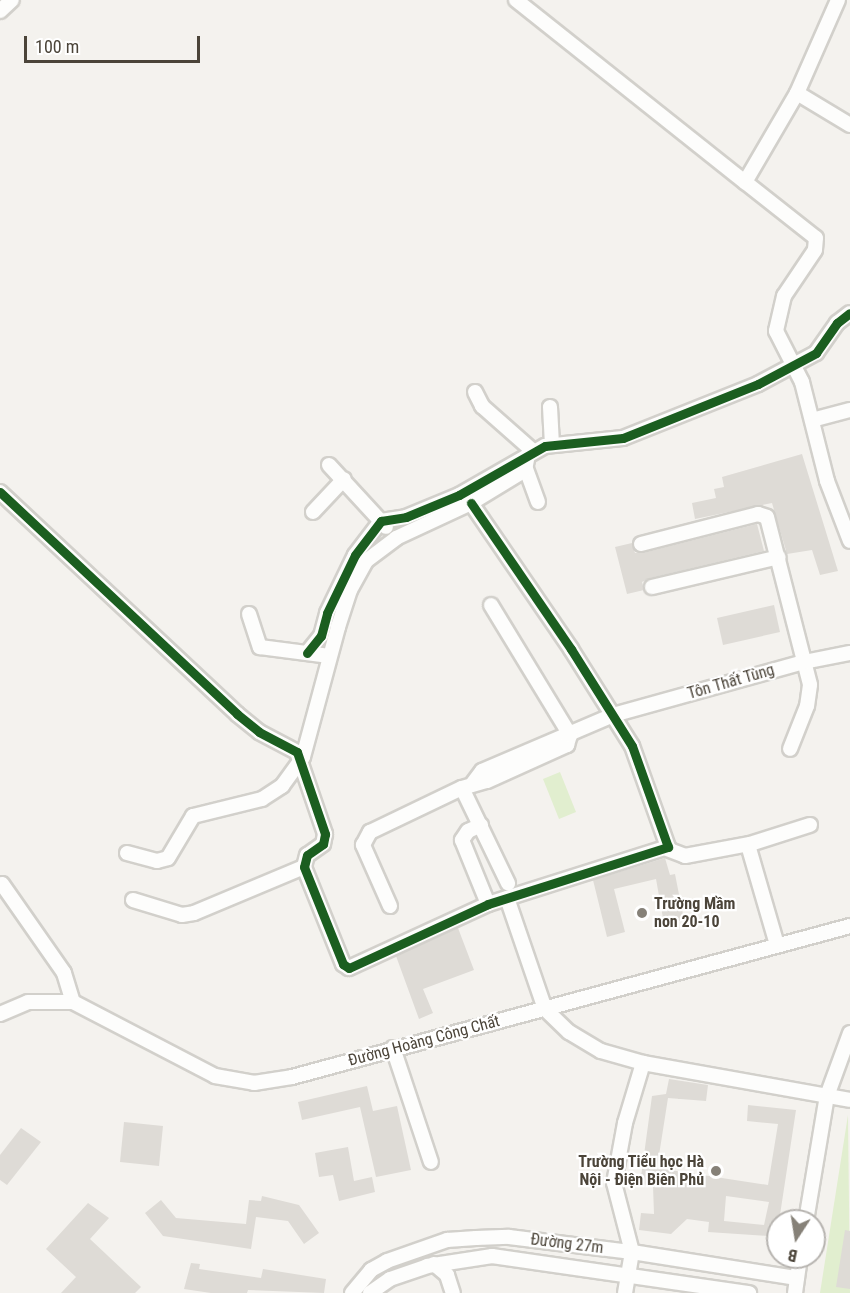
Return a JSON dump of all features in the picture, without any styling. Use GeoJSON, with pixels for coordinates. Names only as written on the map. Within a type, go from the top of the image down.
{"type":"FeatureCollection","features":[{"type":"Feature","properties":{"kind":"street"},"geometry":{"type":"LineString","coordinates":[[0,11],[12,0]]}},
{"type":"Feature","properties":{"kind":"street"},"geometry":{"type":"LineString","coordinates":[[516,0],[816,238],[815,250],[791,283],[778,312],[780,343],[804,388],[827,481],[850,541]]}},
{"type":"Feature","properties":{"kind":"street"},"geometry":{"type":"LineString","coordinates":[[745,182],[797,93],[838,0]]}},
{"type":"Feature","properties":{"kind":"street"},"geometry":{"type":"LineString","coordinates":[[797,93],[850,125]]}},
{"type":"Feature","properties":{"kind":"street"},"geometry":{"type":"LineString","coordinates":[[307,653],[321,636],[327,613],[355,555],[381,521],[406,517],[474,488],[531,452],[552,444],[623,438],[794,367],[816,353],[837,323],[850,313]]}},
{"type":"Feature","properties":{"kind":"street"},"geometry":{"type":"LineString","coordinates":[[475,392],[482,406],[531,452]]}},
{"type":"Feature","properties":{"kind":"street"},"geometry":{"type":"LineString","coordinates":[[550,407],[552,444]]}},
{"type":"Feature","properties":{"kind":"street"},"geometry":{"type":"LineString","coordinates":[[812,420],[850,410]]}},
{"type":"Feature","properties":{"kind":"street"},"geometry":{"type":"LineString","coordinates":[[531,452],[526,469],[538,502]]}},
{"type":"Feature","properties":{"kind":"street"},"geometry":{"type":"LineString","coordinates":[[329,465],[396,538]]}},
{"type":"Feature","properties":{"kind":"street"},"geometry":{"type":"LineString","coordinates":[[127,853],[157,861],[168,858],[194,816],[261,799],[282,786],[301,760],[329,656],[358,575],[378,549],[396,538],[471,503],[526,469]]}},
{"type":"Feature","properties":{"kind":"street"},"geometry":{"type":"LineString","coordinates":[[313,512],[344,479]]}},
{"type":"Feature","properties":{"kind":"street"},"geometry":{"type":"LineString","coordinates":[[0,492],[237,714],[259,732],[297,752],[326,839],[307,855],[304,867],[343,964],[349,968],[488,904],[507,898],[667,849],[685,856],[748,845],[810,825]]}},
{"type":"Feature","properties":{"kind":"street"},"geometry":{"type":"LineString","coordinates":[[471,503],[632,746],[667,849]]}},
{"type":"Feature","properties":{"kind":"street"},"geometry":{"type":"LineString","coordinates":[[641,544],[759,514],[768,520],[779,557],[810,694],[790,749]]}},
{"type":"Feature","properties":{"kind":"street"},"geometry":{"type":"LineString","coordinates":[[652,587],[779,557]]}},
{"type":"Feature","properties":{"kind":"street"},"geometry":{"type":"LineString","coordinates":[[491,605],[570,735]]}},
{"type":"Feature","properties":{"kind":"street"},"geometry":{"type":"LineString","coordinates":[[249,614],[260,647],[329,656]]}},
{"type":"Feature","properties":{"kind":"street","name":"Tôn Thất Tùng"},"geometry":{"type":"LineString","coordinates":[[390,906],[363,844],[364,837],[468,785],[482,771],[613,716],[804,662],[850,653]]}},
{"type":"Feature","properties":{"kind":"street"},"geometry":{"type":"LineString","coordinates":[[468,785],[481,825],[508,883]]}},
{"type":"Feature","properties":{"kind":"street"},"geometry":{"type":"LineString","coordinates":[[481,825],[468,831],[462,840],[488,904]]}},
{"type":"Feature","properties":{"kind":"street"},"geometry":{"type":"LineString","coordinates":[[748,845],[777,945]]}},
{"type":"Feature","properties":{"kind":"street"},"geometry":{"type":"LineString","coordinates":[[133,900],[182,915],[194,913],[304,867]]}},
{"type":"Feature","properties":{"kind":"street"},"geometry":{"type":"LineString","coordinates":[[2,884],[64,973],[73,1002]]}},
{"type":"Feature","properties":{"kind":"street"},"geometry":{"type":"LineString","coordinates":[[507,898],[545,1009],[569,1032],[602,1050],[643,1063],[850,1100]]}},
{"type":"Feature","properties":{"kind":"street","name":"Đường Hoàng Công Chất"},"geometry":{"type":"LineString","coordinates":[[0,1014],[28,1002],[73,1002],[167,1053],[234,1081],[254,1083],[292,1077],[850,926]]}},
{"type":"Feature","properties":{"kind":"street"},"geometry":{"type":"LineString","coordinates":[[808,1209],[827,1096],[850,1033]]}},
{"type":"Feature","properties":{"kind":"street"},"geometry":{"type":"LineString","coordinates":[[393,1048],[431,1162]]}},
{"type":"Feature","properties":{"kind":"street"},"geometry":{"type":"LineString","coordinates":[[625,1293],[632,1252],[614,1184],[625,1123],[643,1063]]}},
{"type":"Feature","properties":{"kind":"street","name":"Đường 27m"},"geometry":{"type":"LineString","coordinates":[[352,1293],[370,1270],[414,1249],[447,1240],[509,1237],[632,1252],[797,1278]]}},
{"type":"Feature","properties":{"kind":"street","name":"Đường 27m"},"geometry":{"type":"LineString","coordinates":[[370,1293],[390,1278],[434,1264],[469,1257],[522,1258],[749,1293]]}},
{"type":"Feature","properties":{"kind":"street"},"geometry":{"type":"LineString","coordinates":[[697,1284],[700,1263]]}},
{"type":"Feature","properties":{"kind":"street"},"geometry":{"type":"LineString","coordinates":[[434,1264],[447,1275],[453,1293]]}},
{"type":"Feature","properties":{"kind":"street"},"geometry":{"type":"LineString","coordinates":[[795,1293],[798,1269]]}},
{"type":"Feature","properties":{"kind":"green space"},"geometry":{"type":"Polygon","coordinates":[[[560,772],[576,812],[559,819],[543,779],[560,772]]]}},
{"type":"Feature","properties":{"kind":"green space"},"geometry":{"type":"Polygon","coordinates":[[[848,1115],[850,1293],[820,1293],[824,1269],[826,1269],[826,1255],[848,1115]]]}},
{"type":"Feature","properties":{"kind":"building"},"geometry":{"type":"Polygon","coordinates":[[[802,454],[838,571],[820,575],[812,550],[787,554],[772,503],[695,519],[692,503],[716,498],[714,489],[724,487],[722,477],[802,454]]]}},
{"type":"Feature","properties":{"kind":"building"},"geometry":{"type":"Polygon","coordinates":[[[757,524],[764,551],[650,578],[642,582],[644,590],[627,594],[615,547],[632,543],[635,553],[643,553],[757,524]]]}},
{"type":"Feature","properties":{"kind":"building"},"geometry":{"type":"Polygon","coordinates":[[[774,605],[780,632],[723,645],[717,618],[774,605]]]}},
{"type":"Feature","properties":{"kind":"building"},"geometry":{"type":"Polygon","coordinates":[[[665,858],[670,875],[675,874],[684,920],[664,924],[656,879],[614,889],[625,932],[607,937],[593,880],[665,858]]]}},
{"type":"Feature","properties":{"kind":"building"},"geometry":{"type":"Polygon","coordinates":[[[458,928],[474,970],[423,989],[433,1013],[419,1019],[396,956],[458,928]]]}},
{"type":"Feature","properties":{"kind":"building"},"geometry":{"type":"Polygon","coordinates":[[[669,1079],[708,1085],[706,1101],[668,1098],[657,1168],[768,1185],[778,1124],[747,1121],[748,1105],[796,1110],[781,1209],[767,1209],[769,1202],[726,1196],[724,1221],[764,1225],[766,1216],[766,1236],[708,1232],[709,1222],[687,1219],[671,1234],[639,1230],[641,1213],[654,1214],[653,1186],[640,1184],[652,1096],[666,1094],[669,1079]]]}},
{"type":"Feature","properties":{"kind":"building"},"geometry":{"type":"Polygon","coordinates":[[[367,1086],[373,1111],[397,1106],[411,1170],[376,1177],[360,1107],[302,1120],[298,1102],[367,1086]]]}},
{"type":"Feature","properties":{"kind":"building"},"geometry":{"type":"Polygon","coordinates":[[[124,1122],[163,1126],[159,1166],[120,1162],[124,1122]]]}},
{"type":"Feature","properties":{"kind":"building"},"geometry":{"type":"Polygon","coordinates":[[[21,1128],[41,1142],[7,1185],[0,1180],[0,1155],[21,1128]]]}},
{"type":"Feature","properties":{"kind":"building"},"geometry":{"type":"Polygon","coordinates":[[[348,1147],[354,1181],[372,1177],[375,1192],[339,1201],[333,1175],[319,1177],[315,1153],[348,1147]]]}},
{"type":"Feature","properties":{"kind":"building"},"geometry":{"type":"Polygon","coordinates":[[[262,1196],[299,1205],[319,1233],[304,1244],[288,1221],[256,1217],[251,1249],[163,1236],[145,1213],[161,1200],[176,1218],[246,1224],[249,1200],[261,1201],[262,1196]]]}},
{"type":"Feature","properties":{"kind":"building"},"geometry":{"type":"Polygon","coordinates":[[[88,1203],[109,1218],[90,1239],[141,1287],[135,1293],[61,1293],[76,1277],[46,1249],[88,1203]]]}},
{"type":"Feature","properties":{"kind":"building"},"geometry":{"type":"Polygon","coordinates":[[[845,1230],[850,1231],[850,1289],[836,1287],[845,1230]]]}},
{"type":"Feature","properties":{"kind":"building"},"geometry":{"type":"Polygon","coordinates":[[[191,1263],[200,1264],[199,1269],[261,1278],[263,1269],[326,1279],[324,1293],[248,1290],[247,1293],[211,1293],[184,1289],[191,1263]]]}},
{"type":"Feature","properties":{"kind":"cycle path"},"geometry":{"type":"LineString","coordinates":[[307,653],[321,636],[327,613],[355,555],[381,521],[406,517],[459,495],[545,446],[623,438],[758,384],[816,353],[837,323],[850,313]]}},
{"type":"Feature","properties":{"kind":"cycle path"},"geometry":{"type":"LineString","coordinates":[[0,492],[237,714],[259,732],[297,752],[325,834],[323,844],[307,855],[304,867],[343,964],[349,968],[488,904],[668,847],[632,746],[571,649],[471,503]]}},
{"type":"Feature","properties":{"kind":"place","name":"Trường Mầm non 20-10"},"geometry":{"type":"Point","coordinates":[642,913]}},
{"type":"Feature","properties":{"kind":"place","name":"Trường Tiểu học Hà Nội - Điện Biên Phủ"},"geometry":{"type":"Point","coordinates":[716,1171]}}]}
